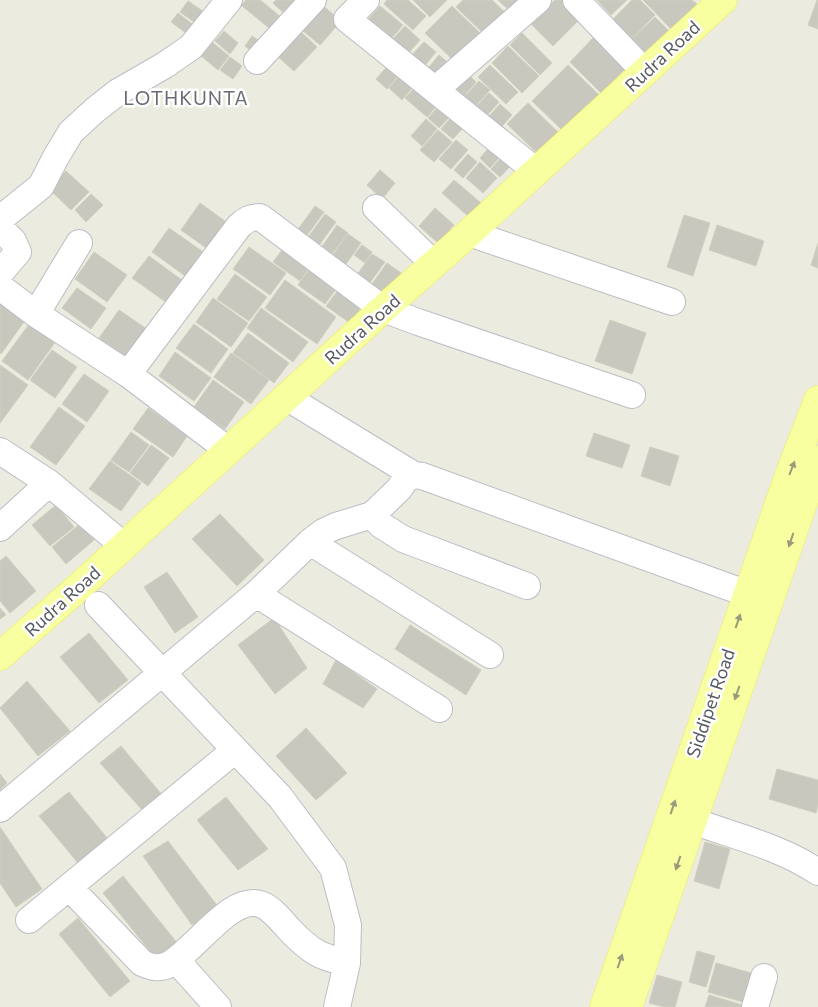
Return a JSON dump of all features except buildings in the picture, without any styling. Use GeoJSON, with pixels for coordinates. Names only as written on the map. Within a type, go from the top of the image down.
{"type":"FeatureCollection","features":[{"type":"Feature","properties":{"kind":"main road","name":"Rudra Road"},"geometry":{"type":"LineString","coordinates":[[0,656],[124,546],[722,0]]}},
{"type":"Feature","properties":{"kind":"main road","name":"Siddipet Road"},"geometry":{"type":"LineString","coordinates":[[604,1007],[788,478],[818,400]]}},
{"type":"Feature","properties":{"kind":"main road","name":"Siddipet Road"},"geometry":{"type":"LineString","coordinates":[[628,1007],[818,460]]}},
{"type":"Feature","properties":{"kind":"street"},"geometry":{"type":"LineString","coordinates":[[0,219],[41,186],[71,132],[118,92],[190,47],[230,0]]}},
{"type":"Feature","properties":{"kind":"street"},"geometry":{"type":"LineString","coordinates":[[256,61],[312,0]]}},
{"type":"Feature","properties":{"kind":"street"},"geometry":{"type":"LineString","coordinates":[[322,0],[536,171]]}},
{"type":"Feature","properties":{"kind":"street"},"geometry":{"type":"LineString","coordinates":[[347,19],[366,0]]}},
{"type":"Feature","properties":{"kind":"street"},"geometry":{"type":"LineString","coordinates":[[435,90],[538,0]]}},
{"type":"Feature","properties":{"kind":"street"},"geometry":{"type":"LineString","coordinates":[[576,0],[645,72]]}},
{"type":"Feature","properties":{"kind":"street"},"geometry":{"type":"LineString","coordinates":[[376,208],[434,264]]}},
{"type":"Feature","properties":{"kind":"street"},"geometry":{"type":"LineString","coordinates":[[128,374],[239,226],[245,220],[252,217],[260,217],[383,308],[418,322],[632,395]]}},
{"type":"Feature","properties":{"kind":"street"},"geometry":{"type":"LineString","coordinates":[[0,228],[13,241],[18,252],[0,273]]}},
{"type":"Feature","properties":{"kind":"street"},"geometry":{"type":"LineString","coordinates":[[468,233],[672,302]]}},
{"type":"Feature","properties":{"kind":"street"},"geometry":{"type":"LineString","coordinates":[[36,314],[80,243]]}},
{"type":"Feature","properties":{"kind":"street"},"geometry":{"type":"LineString","coordinates":[[0,287],[36,314],[128,374],[228,450]]}},
{"type":"Feature","properties":{"kind":"street"},"geometry":{"type":"LineString","coordinates":[[286,397],[414,475],[422,476],[748,594]]}},
{"type":"Feature","properties":{"kind":"street"},"geometry":{"type":"LineString","coordinates":[[0,451],[49,484],[124,546]]}},
{"type":"Feature","properties":{"kind":"street"},"geometry":{"type":"LineString","coordinates":[[0,809],[256,594],[322,532],[372,516],[399,490],[406,479],[414,475]]}},
{"type":"Feature","properties":{"kind":"street"},"geometry":{"type":"LineString","coordinates":[[0,528],[49,484]]}},
{"type":"Feature","properties":{"kind":"street"},"geometry":{"type":"LineString","coordinates":[[372,516],[381,525],[403,539],[527,586]]}},
{"type":"Feature","properties":{"kind":"street"},"geometry":{"type":"LineString","coordinates":[[310,542],[490,655]]}},
{"type":"Feature","properties":{"kind":"street"},"geometry":{"type":"LineString","coordinates":[[256,594],[439,709]]}},
{"type":"Feature","properties":{"kind":"street"},"geometry":{"type":"LineString","coordinates":[[98,604],[280,797],[333,868],[348,925],[347,963],[338,1007]]}},
{"type":"Feature","properties":{"kind":"street"},"geometry":{"type":"LineString","coordinates":[[29,920],[235,750]]}},
{"type":"Feature","properties":{"kind":"street"},"geometry":{"type":"LineString","coordinates":[[693,821],[768,847],[806,864],[818,872]]}},
{"type":"Feature","properties":{"kind":"street"},"geometry":{"type":"LineString","coordinates":[[69,888],[142,963],[152,967],[162,968],[176,960],[229,912],[243,904],[257,903],[266,906],[290,931],[313,950],[329,958],[347,963]]}},
{"type":"Feature","properties":{"kind":"street"},"geometry":{"type":"LineString","coordinates":[[176,960],[218,1007]]}},
{"type":"Feature","properties":{"kind":"street"},"geometry":{"type":"LineString","coordinates":[[755,1007],[764,977]]}},
{"type":"Feature","properties":{"kind":"district","name":"LOTHKUNTA"},"geometry":{"type":"Point","coordinates":[186,97]}}]}
